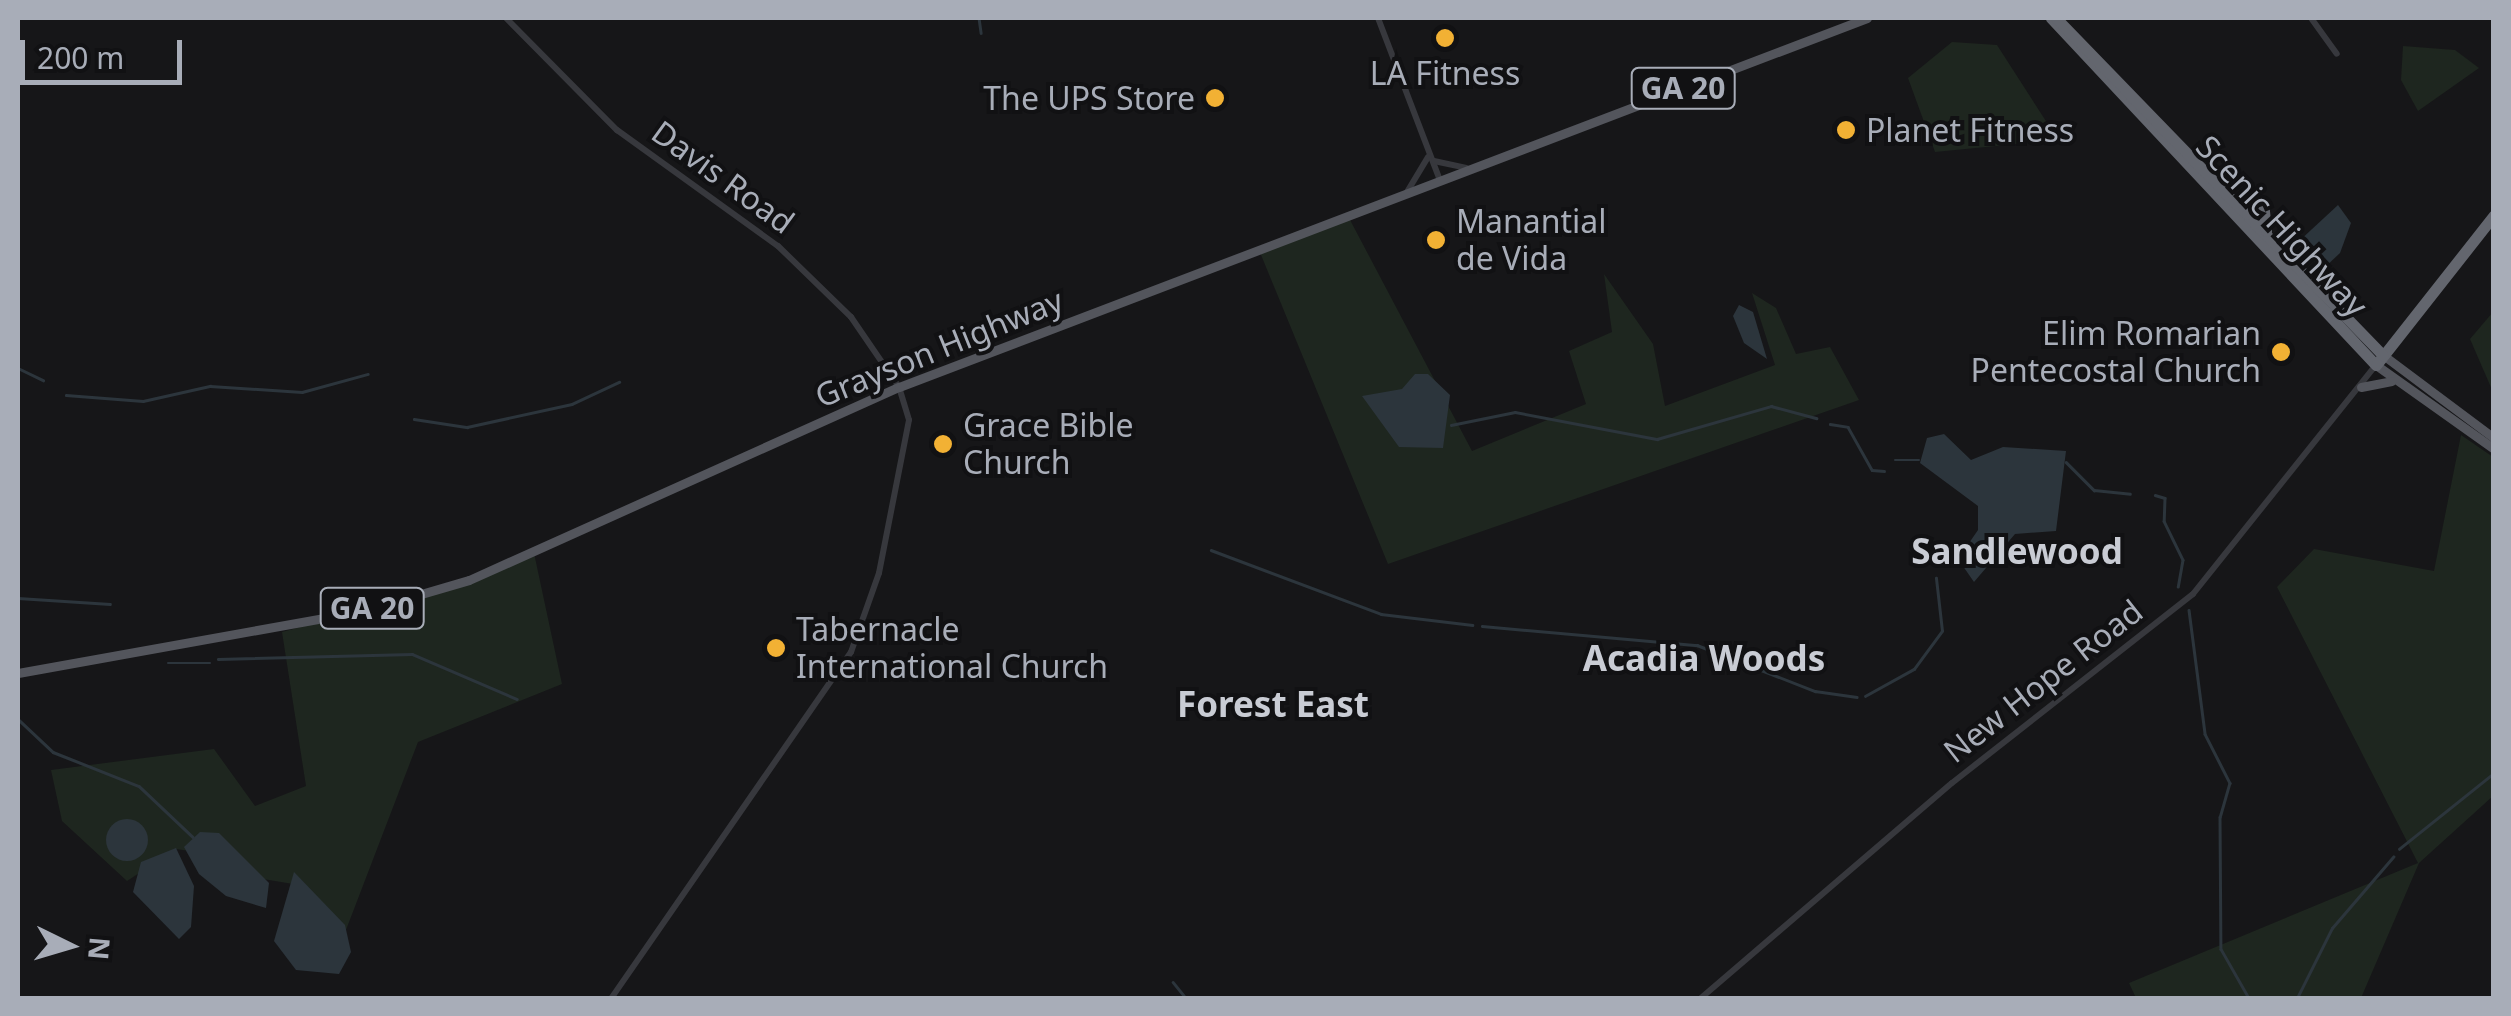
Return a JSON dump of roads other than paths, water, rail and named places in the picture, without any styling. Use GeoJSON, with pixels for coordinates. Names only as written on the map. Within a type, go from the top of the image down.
{"type":"FeatureCollection","features":[{"type":"Feature","properties":{"kind":"highway","name":"Scenic Highway"},"geometry":{"type":"LineString","coordinates":[[2053,18],[2247,214],[2264,211],[2268,235],[2368,338],[2380,360]]}},
{"type":"Feature","properties":{"kind":"highway","name":"Scenic Highway"},"geometry":{"type":"LineString","coordinates":[[2053,18],[2380,360]]}},
{"type":"Feature","properties":{"kind":"highway"},"geometry":{"type":"LineString","coordinates":[[2380,360],[2494,214]]}},
{"type":"Feature","properties":{"kind":"highway"},"geometry":{"type":"LineString","coordinates":[[2368,338],[2402,328]]}},
{"type":"Feature","properties":{"kind":"main road","name":"Grayson Highway"},"geometry":{"type":"LineString","coordinates":[[18,674],[363,611],[469,580],[900,387],[1868,18]]}},
{"type":"Feature","properties":{"kind":"main road","name":"Scenic Highway"},"geometry":{"type":"LineString","coordinates":[[2380,360],[2394,382],[2494,449]]}},
{"type":"Feature","properties":{"kind":"main road","name":"Scenic Highway"},"geometry":{"type":"LineString","coordinates":[[2380,360],[2494,438]]}},
{"type":"Feature","properties":{"kind":"main road"},"geometry":{"type":"LineString","coordinates":[[2361,387],[2394,382]]}},
{"type":"Feature","properties":{"kind":"street","name":"Davis Road"},"geometry":{"type":"LineString","coordinates":[[506,18],[617,130],[778,246],[864,331],[900,387]]}},
{"type":"Feature","properties":{"kind":"street"},"geometry":{"type":"LineString","coordinates":[[1378,18],[1440,180]]}},
{"type":"Feature","properties":{"kind":"street"},"geometry":{"type":"LineString","coordinates":[[2312,18],[2337,54]]}},
{"type":"Feature","properties":{"kind":"street"},"geometry":{"type":"LineString","coordinates":[[1406,194],[1426,169],[1427,145]]}},
{"type":"Feature","properties":{"kind":"street"},"geometry":{"type":"LineString","coordinates":[[1433,160],[1472,169]]}},
{"type":"Feature","properties":{"kind":"street","name":"New Hope Road"},"geometry":{"type":"LineString","coordinates":[[1701,998],[1952,782],[2192,594],[2380,360]]}},
{"type":"Feature","properties":{"kind":"street"},"geometry":{"type":"LineString","coordinates":[[611,998],[858,639],[908,454],[900,387]]}},
{"type":"Feature","properties":{"kind":"waterway"},"geometry":{"type":"LineString","coordinates":[[979,18],[981,33]]}},
{"type":"Feature","properties":{"kind":"waterway"},"geometry":{"type":"LineString","coordinates":[[18,368],[43,380]]}},
{"type":"Feature","properties":{"kind":"waterway"},"geometry":{"type":"LineString","coordinates":[[66,395],[143,401],[210,386],[302,392],[368,374]]}},
{"type":"Feature","properties":{"kind":"waterway"},"geometry":{"type":"LineString","coordinates":[[414,419],[467,427],[572,404],[619,382]]}},
{"type":"Feature","properties":{"kind":"waterway"},"geometry":{"type":"LineString","coordinates":[[1451,425],[1515,412],[1657,439],[1771,406],[1816,418]]}},
{"type":"Feature","properties":{"kind":"waterway"},"geometry":{"type":"LineString","coordinates":[[1830,424],[1848,427],[1872,470],[1884,471]]}},
{"type":"Feature","properties":{"kind":"waterway"},"geometry":{"type":"LineString","coordinates":[[1895,460],[1919,460]]}},
{"type":"Feature","properties":{"kind":"waterway"},"geometry":{"type":"LineString","coordinates":[[2066,462],[2094,490],[2130,494]]}},
{"type":"Feature","properties":{"kind":"waterway"},"geometry":{"type":"LineString","coordinates":[[2155,495],[2165,498],[2164,521],[2183,560],[2178,587]]}},
{"type":"Feature","properties":{"kind":"waterway"},"geometry":{"type":"LineString","coordinates":[[1211,550],[1381,614],[1472,625]]}},
{"type":"Feature","properties":{"kind":"waterway"},"geometry":{"type":"LineString","coordinates":[[1865,696],[1914,669],[1942,631],[1936,578]]}},
{"type":"Feature","properties":{"kind":"waterway"},"geometry":{"type":"LineString","coordinates":[[18,598],[110,604]]}},
{"type":"Feature","properties":{"kind":"waterway"},"geometry":{"type":"LineString","coordinates":[[2189,610],[2205,734],[2230,783],[2220,817],[2221,949],[2249,998]]}},
{"type":"Feature","properties":{"kind":"waterway"},"geometry":{"type":"LineString","coordinates":[[1482,626],[1697,645],[1815,691],[1857,697]]}},
{"type":"Feature","properties":{"kind":"waterway"},"geometry":{"type":"LineString","coordinates":[[218,659],[412,654],[517,699]]}},
{"type":"Feature","properties":{"kind":"waterway"},"geometry":{"type":"LineString","coordinates":[[168,663],[210,663]]}},
{"type":"Feature","properties":{"kind":"waterway"},"geometry":{"type":"LineString","coordinates":[[18,719],[53,752],[139,786],[193,837]]}},
{"type":"Feature","properties":{"kind":"waterway"},"geometry":{"type":"LineString","coordinates":[[2399,849],[2494,773]]}},
{"type":"Feature","properties":{"kind":"waterway"},"geometry":{"type":"LineString","coordinates":[[2297,998],[2332,928],[2393,857]]}},
{"type":"Feature","properties":{"kind":"waterway"},"geometry":{"type":"LineString","coordinates":[[1173,982],[1186,998]]}},
{"type":"Feature","properties":{"kind":"place","name":"LA Fitness"},"geometry":{"type":"Point","coordinates":[1445,38]}},
{"type":"Feature","properties":{"kind":"place","name":"The UPS Store"},"geometry":{"type":"Point","coordinates":[1215,98]}},
{"type":"Feature","properties":{"kind":"place","name":"Planet Fitness"},"geometry":{"type":"Point","coordinates":[1846,130]}},
{"type":"Feature","properties":{"kind":"place","name":"Manantial de Vida"},"geometry":{"type":"Point","coordinates":[1436,240]}},
{"type":"Feature","properties":{"kind":"place","name":"Elim Romarian Pentecostal Church"},"geometry":{"type":"Point","coordinates":[2281,352]}},
{"type":"Feature","properties":{"kind":"place","name":"Grace Bible Church"},"geometry":{"type":"Point","coordinates":[943,444]}},
{"type":"Feature","properties":{"kind":"place","name":"Tabernacle International Church"},"geometry":{"type":"Point","coordinates":[776,648]}},
{"type":"Feature","properties":{"kind":"district","name":"Sandlewood"},"geometry":{"type":"Point","coordinates":[2017,551]}},
{"type":"Feature","properties":{"kind":"district","name":"Acadia Woods"},"geometry":{"type":"Point","coordinates":[1704,658]}},
{"type":"Feature","properties":{"kind":"district","name":"Forest East"},"geometry":{"type":"Point","coordinates":[1273,704]}}]}
